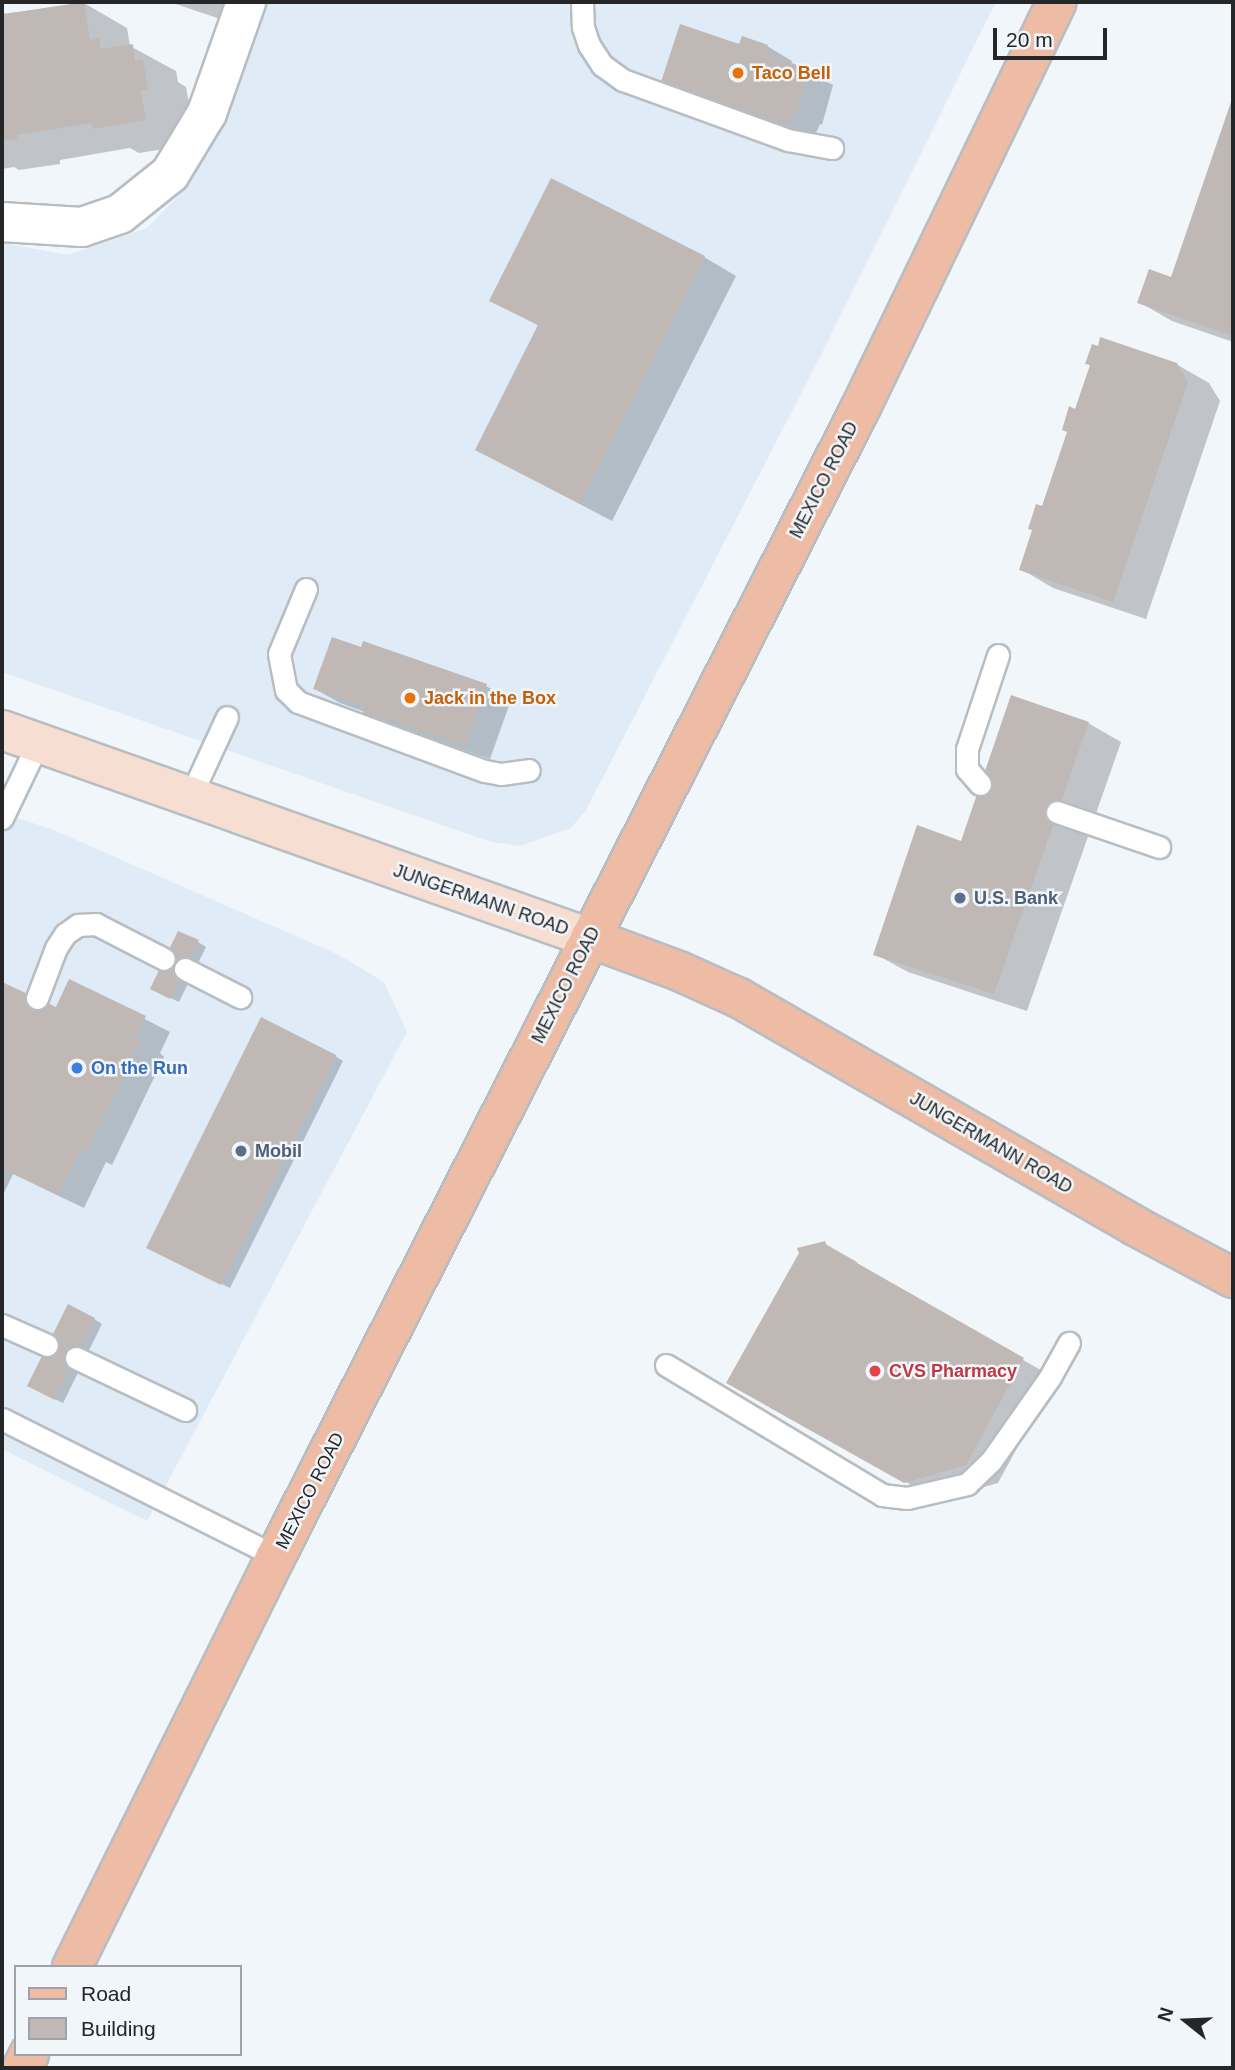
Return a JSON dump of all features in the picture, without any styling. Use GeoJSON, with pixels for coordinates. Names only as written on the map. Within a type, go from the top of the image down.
{"type":"FeatureCollection","features":[{"type":"Feature","properties":{"kind":"main road","name":"MEXICO ROAD"},"geometry":{"type":"LineString","coordinates":[[73,1965],[276,1556],[859,411],[1057,2]]}},
{"type":"Feature","properties":{"kind":"main road","name":"JUNGERMANN ROAD"},"geometry":{"type":"LineString","coordinates":[[590,938],[679,971],[738,998],[1135,1226],[1233,1278]]}},
{"type":"Feature","properties":{"kind":"street"},"geometry":{"type":"LineString","coordinates":[[2,222],[82,227],[120,214],[170,174],[206,113],[246,2]]}},
{"type":"Feature","properties":{"kind":"street","name":"JUNGERMANN ROAD"},"geometry":{"type":"LineString","coordinates":[[2,730],[590,938]]}},
{"type":"Feature","properties":{"kind":"lane"},"geometry":{"type":"LineString","coordinates":[[582,2],[583,27],[589,45],[602,65],[623,80],[788,140],[832,148]]}},
{"type":"Feature","properties":{"kind":"lane"},"geometry":{"type":"LineString","coordinates":[[306,589],[279,654],[286,690],[298,702],[485,771],[501,774],[529,770]]}},
{"type":"Feature","properties":{"kind":"lane"},"geometry":{"type":"LineString","coordinates":[[980,784],[967,769],[967,749],[998,656]]}},
{"type":"Feature","properties":{"kind":"lane"},"geometry":{"type":"LineString","coordinates":[[190,797],[227,717]]}},
{"type":"Feature","properties":{"kind":"lane"},"geometry":{"type":"LineString","coordinates":[[2,818],[38,743]]}},
{"type":"Feature","properties":{"kind":"lane"},"geometry":{"type":"LineString","coordinates":[[1057,812],[1159,847]]}},
{"type":"Feature","properties":{"kind":"lane"},"geometry":{"type":"LineString","coordinates":[[37,998],[56,948],[65,934],[78,925],[96,924],[121,934],[164,959]]}},
{"type":"Feature","properties":{"kind":"lane"},"geometry":{"type":"LineString","coordinates":[[185,969],[240,997]]}},
{"type":"Feature","properties":{"kind":"lane"},"geometry":{"type":"LineString","coordinates":[[2,1325],[47,1345]]}},
{"type":"Feature","properties":{"kind":"lane"},"geometry":{"type":"LineString","coordinates":[[666,1365],[882,1495],[907,1498],[967,1484],[991,1461],[1050,1377],[1069,1343]]}},
{"type":"Feature","properties":{"kind":"lane"},"geometry":{"type":"LineString","coordinates":[[76,1358],[185,1410]]}},
{"type":"Feature","properties":{"kind":"lane"},"geometry":{"type":"LineString","coordinates":[[2,1419],[276,1556]]}},
{"type":"Feature","properties":{"kind":"shaded area"},"geometry":{"type":"Polygon","coordinates":[[[263,2],[996,2],[820,357],[586,810],[571,828],[520,846],[491,842],[2,672],[2,243],[68,255],[147,228],[180,194],[215,136],[263,2]]]}},
{"type":"Feature","properties":{"kind":"shaded area"},"geometry":{"type":"Polygon","coordinates":[[[2,813],[51,829],[339,955],[384,982],[407,1032],[147,1521],[2,1449],[2,813]]]}},
{"type":"Feature","properties":{"kind":"building"},"geometry":{"type":"Polygon","coordinates":[[[84,2],[90,40],[99,38],[101,49],[133,44],[135,61],[143,59],[148,89],[141,90],[146,120],[93,129],[92,123],[17,135],[17,139],[2,141],[2,11],[5,14],[84,2]]]}},
{"type":"Feature","properties":{"kind":"building"},"geometry":{"type":"Polygon","coordinates":[[[680,24],[739,44],[742,36],[768,45],[765,54],[809,69],[797,112],[794,111],[789,125],[743,109],[740,118],[725,112],[728,105],[661,82],[680,24]]]}},
{"type":"Feature","properties":{"kind":"building"},"geometry":{"type":"Polygon","coordinates":[[[1233,96],[1233,336],[1137,303],[1149,269],[1171,277],[1233,96]]]}},
{"type":"Feature","properties":{"kind":"building"},"geometry":{"type":"Polygon","coordinates":[[[551,178],[705,256],[580,504],[475,450],[538,325],[489,301],[551,178]]]}},
{"type":"Feature","properties":{"kind":"building"},"geometry":{"type":"Polygon","coordinates":[[[1100,337],[1177,363],[1188,382],[1113,602],[1019,570],[1032,530],[1028,529],[1036,504],[1042,506],[1067,432],[1062,430],[1069,406],[1075,409],[1090,365],[1085,364],[1092,344],[1098,346],[1100,337]]]}},
{"type":"Feature","properties":{"kind":"building","name":"Jack in the Box"},"geometry":{"type":"Polygon","coordinates":[[[332,637],[361,647],[363,641],[487,684],[465,746],[383,718],[380,727],[360,721],[365,707],[313,689],[332,637]]]}},
{"type":"Feature","properties":{"kind":"building","name":"U.S. Bank"},"geometry":{"type":"Polygon","coordinates":[[[1011,695],[1089,722],[994,994],[873,955],[917,825],[961,841],[1011,695]]]}},
{"type":"Feature","properties":{"kind":"building"},"geometry":{"type":"Polygon","coordinates":[[[178,931],[199,940],[170,999],[150,989],[178,931]]]}},
{"type":"Feature","properties":{"kind":"building","name":"On the Run"},"geometry":{"type":"Polygon","coordinates":[[[69,979],[146,1016],[135,1039],[140,1041],[86,1152],[81,1149],[58,1195],[2,1168],[2,982],[56,1007],[69,979]]]}},
{"type":"Feature","properties":{"kind":"building","name":"Mobil"},"geometry":{"type":"Polygon","coordinates":[[[261,1017],[336,1055],[221,1285],[146,1248],[261,1017]]]}},
{"type":"Feature","properties":{"kind":"building","name":"CVS Pharmacy"},"geometry":{"type":"Polygon","coordinates":[[[825,1241],[827,1246],[1024,1358],[966,1465],[904,1483],[726,1383],[799,1253],[797,1248],[825,1241]]]}},
{"type":"Feature","properties":{"kind":"building"},"geometry":{"type":"Polygon","coordinates":[[[68,1304],[95,1318],[55,1400],[27,1386],[68,1304]]]}},
{"type":"Feature","properties":{"kind":"place","name":"Taco Bell"},"geometry":{"type":"Point","coordinates":[738,73]}},
{"type":"Feature","properties":{"kind":"place","name":"Jack in the Box"},"geometry":{"type":"Point","coordinates":[410,698]}},
{"type":"Feature","properties":{"kind":"place","name":"U.S. Bank"},"geometry":{"type":"Point","coordinates":[960,898]}},
{"type":"Feature","properties":{"kind":"place","name":"On the Run"},"geometry":{"type":"Point","coordinates":[77,1068]}},
{"type":"Feature","properties":{"kind":"place","name":"Mobil"},"geometry":{"type":"Point","coordinates":[241,1151]}},
{"type":"Feature","properties":{"kind":"place","name":"CVS Pharmacy"},"geometry":{"type":"Point","coordinates":[875,1371]}}]}
